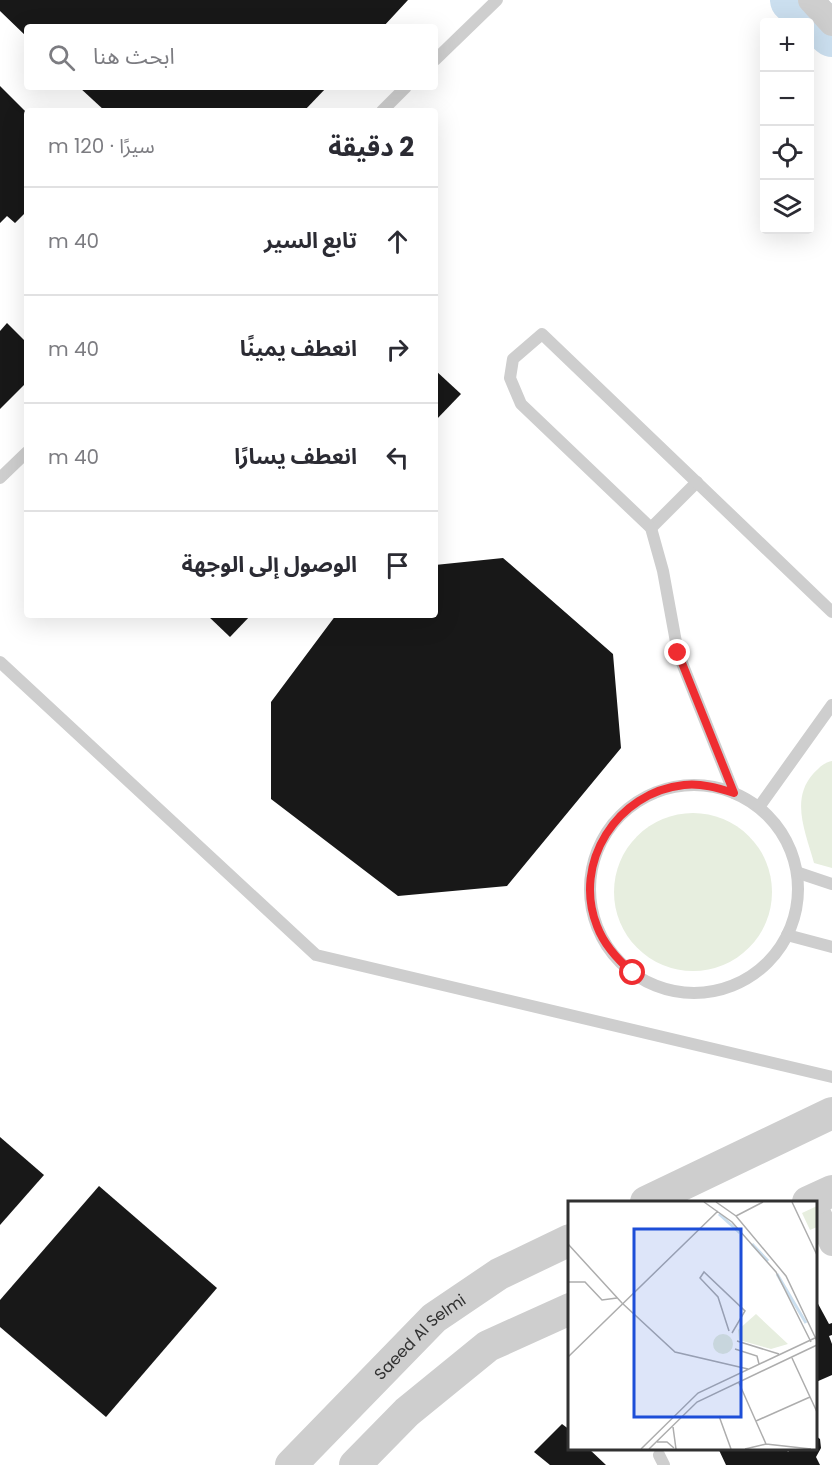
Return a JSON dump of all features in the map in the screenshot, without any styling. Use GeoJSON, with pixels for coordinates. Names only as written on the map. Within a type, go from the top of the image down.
{"type":"FeatureCollection","features":[{"type":"Feature","properties":{"kind":"street"},"geometry":{"type":"LineString","coordinates":[[811,0],[832,23]]}},
{"type":"Feature","properties":{"kind":"street"},"geometry":{"type":"LineString","coordinates":[[650,1201],[832,1113]]}},
{"type":"Feature","properties":{"kind":"street"},"geometry":{"type":"LineString","coordinates":[[817,1204],[832,1243]]}},
{"type":"Feature","properties":{"kind":"street","name":"Saeed Al Selmi"},"geometry":{"type":"LineString","coordinates":[[291,1465],[434,1318],[499,1274],[568,1241]]}},
{"type":"Feature","properties":{"kind":"street"},"geometry":{"type":"LineString","coordinates":[[356,1465],[407,1412],[488,1346],[568,1310]]}},
{"type":"Feature","properties":{"kind":"lane"},"geometry":{"type":"LineString","coordinates":[[438,57],[497,0]]}},
{"type":"Feature","properties":{"kind":"lane"},"geometry":{"type":"LineString","coordinates":[[385,108],[403,90]]}},
{"type":"Feature","properties":{"kind":"lane"},"geometry":{"type":"LineString","coordinates":[[734,793],[678,653],[663,571],[651,528],[521,404],[510,378],[513,359],[542,334],[832,612]]}},
{"type":"Feature","properties":{"kind":"lane"},"geometry":{"type":"LineString","coordinates":[[0,478],[24,455]]}},
{"type":"Feature","properties":{"kind":"lane"},"geometry":{"type":"LineString","coordinates":[[651,528],[697,482]]}},
{"type":"Feature","properties":{"kind":"lane"},"geometry":{"type":"LineString","coordinates":[[0,662],[316,955],[832,1077]]}},
{"type":"Feature","properties":{"kind":"lane"},"geometry":{"type":"LineString","coordinates":[[759,807],[832,705]]}},
{"type":"Feature","properties":{"kind":"lane"},"geometry":{"type":"LineString","coordinates":[[685,785],[710,786],[734,793],[759,807],[779,828],[799,873],[796,910],[787,935],[762,967],[746,978],[708,991],[689,992],[650,983],[633,973],[618,960],[597,926],[589,886],[598,846],[622,813],[638,801],[661,790],[685,785]]}},
{"type":"Feature","properties":{"kind":"lane"},"geometry":{"type":"LineString","coordinates":[[799,873],[832,884]]}},
{"type":"Feature","properties":{"kind":"lane"},"geometry":{"type":"LineString","coordinates":[[787,935],[832,948]]}},
{"type":"Feature","properties":{"kind":"green space"},"geometry":{"type":"Polygon","coordinates":[[[832,761],[832,868],[814,863],[804,829],[801,806],[806,784],[824,764],[832,761]]]}},
{"type":"Feature","properties":{"kind":"green space"},"geometry":{"type":"Polygon","coordinates":[[[693,813],[709,814],[723,819],[737,826],[749,836],[759,848],[766,862],[771,876],[771,908],[766,922],[759,936],[749,948],[737,958],[723,965],[709,970],[693,971],[677,970],[663,965],[649,958],[637,948],[627,936],[620,922],[615,908],[614,892],[615,876],[620,862],[627,848],[637,836],[649,826],[663,819],[677,814],[693,813]]]}},
{"type":"Feature","properties":{"kind":"building"},"geometry":{"type":"Polygon","coordinates":[[[0,0],[408,0],[386,24],[24,24],[24,34],[0,11],[0,0]]]}},
{"type":"Feature","properties":{"kind":"building"},"geometry":{"type":"Polygon","coordinates":[[[0,86],[24,110],[24,214],[15,223],[7,216],[0,223],[0,86]]]}},
{"type":"Feature","properties":{"kind":"building"},"geometry":{"type":"Polygon","coordinates":[[[82,90],[324,90],[307,108],[102,108],[82,90]]]}},
{"type":"Feature","properties":{"kind":"building"},"geometry":{"type":"Polygon","coordinates":[[[7,323],[24,340],[24,385],[0,409],[0,331],[7,323]]]}},
{"type":"Feature","properties":{"kind":"building"},"geometry":{"type":"Polygon","coordinates":[[[438,373],[461,394],[438,418],[438,373]]]}},
{"type":"Feature","properties":{"kind":"building"},"geometry":{"type":"Polygon","coordinates":[[[503,558],[613,654],[621,748],[507,886],[398,896],[271,799],[271,702],[334,618],[438,618],[438,565],[503,558]]]}},
{"type":"Feature","properties":{"kind":"building"},"geometry":{"type":"Polygon","coordinates":[[[210,618],[248,618],[230,637],[210,618]]]}},
{"type":"Feature","properties":{"kind":"building"},"geometry":{"type":"Polygon","coordinates":[[[0,1137],[44,1175],[0,1225],[0,1137]]]}},
{"type":"Feature","properties":{"kind":"building"},"geometry":{"type":"Polygon","coordinates":[[[99,1186],[217,1288],[106,1417],[0,1327],[0,1300],[99,1186]]]}},
{"type":"Feature","properties":{"kind":"building"},"geometry":{"type":"Polygon","coordinates":[[[817,1302],[829,1324],[832,1323],[832,1335],[829,1336],[832,1344],[832,1375],[817,1382],[817,1302]]]}},
{"type":"Feature","properties":{"kind":"building"},"geometry":{"type":"Polygon","coordinates":[[[562,1424],[568,1428],[568,1450],[590,1450],[606,1465],[550,1465],[534,1452],[562,1424]]]}},
{"type":"Feature","properties":{"kind":"building"},"geometry":{"type":"Polygon","coordinates":[[[817,1437],[820,1439],[821,1448],[816,1457],[820,1465],[726,1465],[719,1450],[787,1450],[788,1452],[790,1450],[817,1450],[817,1437]]]}},
{"type":"Feature","properties":{"kind":"waterway"},"geometry":{"type":"LineString","coordinates":[[793,0],[832,34]]}},
{"type":"Feature","properties":{"kind":"route"},"geometry":{"type":"LineString","coordinates":[[633,973],[618,960],[606,944],[591,907],[589,886],[598,846],[608,829],[622,813],[638,801],[661,790],[685,785],[710,786],[734,793],[678,653]]}}]}
